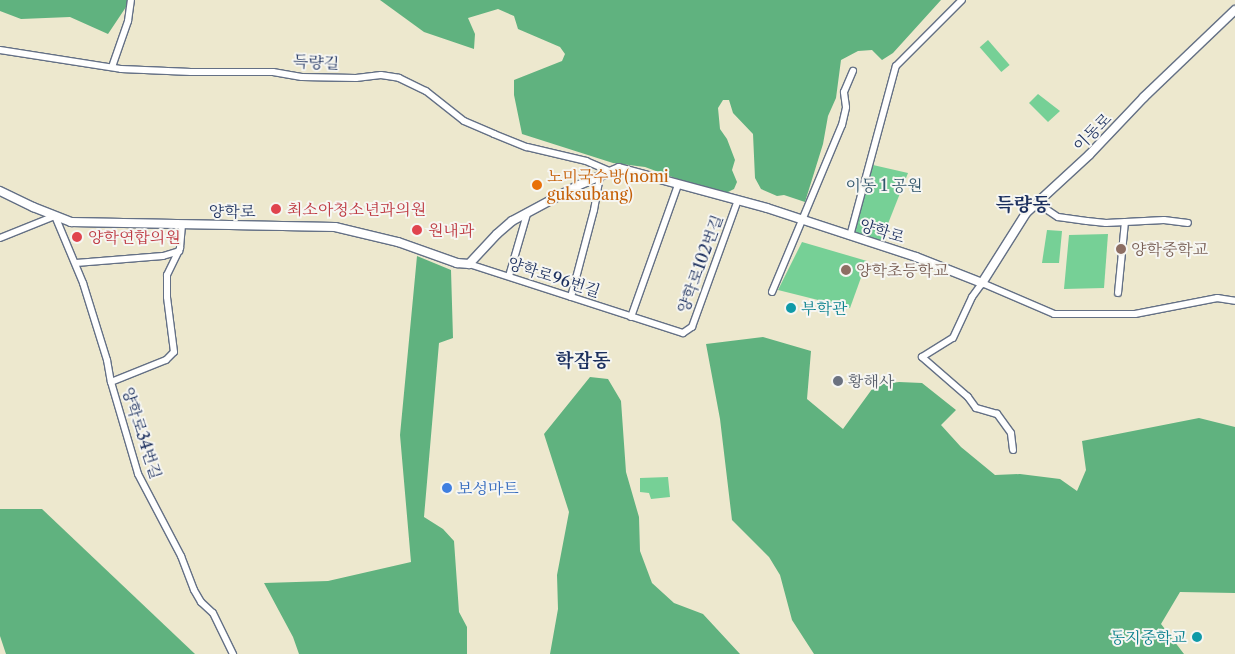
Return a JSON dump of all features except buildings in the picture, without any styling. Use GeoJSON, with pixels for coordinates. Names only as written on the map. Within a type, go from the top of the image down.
{"type":"FeatureCollection","features":[{"type":"Feature","properties":{"kind":"street"},"geometry":{"type":"LineString","coordinates":[[112,67],[128,21],[131,0]]}},
{"type":"Feature","properties":{"kind":"street"},"geometry":{"type":"LineString","coordinates":[[850,236],[896,66],[962,0]]}},
{"type":"Feature","properties":{"kind":"street","name":"이동로"},"geometry":{"type":"LineString","coordinates":[[982,283],[1026,213],[1089,155],[1144,97],[1235,10]]}},
{"type":"Feature","properties":{"kind":"street","name":"득량길"},"geometry":{"type":"LineString","coordinates":[[0,50],[112,67],[192,72],[273,72],[302,77],[356,78],[382,75],[399,78],[426,91],[464,121],[527,146],[586,161],[610,171]]}},
{"type":"Feature","properties":{"kind":"street"},"geometry":{"type":"LineString","coordinates":[[772,292],[842,125],[846,107],[844,92],[853,71]]}},
{"type":"Feature","properties":{"kind":"street","name":"양학로"},"geometry":{"type":"LineString","coordinates":[[0,191],[71,222],[182,226],[227,223],[335,227],[398,242],[458,264],[469,264],[496,234],[512,221],[619,168],[738,200],[916,257],[1054,314],[1150,313],[1217,298],[1235,301]]}},
{"type":"Feature","properties":{"kind":"street"},"geometry":{"type":"LineString","coordinates":[[571,297],[594,210],[600,176]]}},
{"type":"Feature","properties":{"kind":"street"},"geometry":{"type":"LineString","coordinates":[[631,316],[678,185]]}},
{"type":"Feature","properties":{"kind":"street","name":"양학로102번길"},"geometry":{"type":"LineString","coordinates":[[683,333],[692,327],[738,200]]}},
{"type":"Feature","properties":{"kind":"street"},"geometry":{"type":"LineString","coordinates":[[1037,203],[1058,217],[1106,223],[1164,220],[1188,223]]}},
{"type":"Feature","properties":{"kind":"street"},"geometry":{"type":"LineString","coordinates":[[509,276],[527,214]]}},
{"type":"Feature","properties":{"kind":"street"},"geometry":{"type":"LineString","coordinates":[[0,238],[55,216]]}},
{"type":"Feature","properties":{"kind":"street","name":"양학로34번길"},"geometry":{"type":"LineString","coordinates":[[55,216],[76,263],[107,360],[111,382],[138,474],[181,556],[194,590],[201,602],[213,613],[233,654]]}},
{"type":"Feature","properties":{"kind":"street"},"geometry":{"type":"LineString","coordinates":[[1118,293],[1125,222]]}},
{"type":"Feature","properties":{"kind":"street"},"geometry":{"type":"LineString","coordinates":[[111,382],[166,360],[174,352],[167,297],[167,275],[179,251],[182,226]]}},
{"type":"Feature","properties":{"kind":"street"},"geometry":{"type":"LineString","coordinates":[[76,263],[163,256],[179,251]]}},
{"type":"Feature","properties":{"kind":"street","name":"양학로96번길"},"geometry":{"type":"LineString","coordinates":[[469,264],[683,333]]}},
{"type":"Feature","properties":{"kind":"street"},"geometry":{"type":"LineString","coordinates":[[982,283],[972,297],[953,338],[922,357],[968,397],[976,408],[997,414],[1011,433],[1013,450]]}},
{"type":"Feature","properties":{"kind":"green space"},"geometry":{"type":"Polygon","coordinates":[[[0,0],[128,0],[128,4],[108,34],[70,17],[21,19],[0,11],[0,0]]]}},
{"type":"Feature","properties":{"kind":"green space"},"geometry":{"type":"Polygon","coordinates":[[[380,0],[941,0],[893,53],[882,60],[872,50],[858,51],[841,60],[836,98],[828,116],[823,144],[805,202],[784,195],[777,196],[761,189],[755,178],[753,134],[733,113],[729,100],[723,100],[718,108],[720,129],[727,139],[735,160],[732,170],[737,182],[734,189],[726,193],[683,181],[645,167],[613,163],[522,134],[514,95],[514,80],[562,61],[565,54],[560,47],[518,29],[514,16],[498,9],[468,18],[475,34],[474,49],[424,32],[380,0]]]}},
{"type":"Feature","properties":{"kind":"green space"},"geometry":{"type":"Polygon","coordinates":[[[988,40],[1010,65],[1001,72],[980,47],[988,40]]]}},
{"type":"Feature","properties":{"kind":"green space"},"geometry":{"type":"Polygon","coordinates":[[[1038,94],[1060,111],[1048,122],[1029,103],[1038,94]]]}},
{"type":"Feature","properties":{"kind":"green space","name":"이동 1 공원"},"geometry":{"type":"Polygon","coordinates":[[[873,165],[908,173],[880,244],[850,236],[873,165]]]}},
{"type":"Feature","properties":{"kind":"green space"},"geometry":{"type":"Polygon","coordinates":[[[1047,230],[1062,231],[1059,263],[1042,263],[1047,230]]]}},
{"type":"Feature","properties":{"kind":"green space"},"geometry":{"type":"Polygon","coordinates":[[[1108,234],[1104,288],[1064,289],[1069,235],[1108,234]]]}},
{"type":"Feature","properties":{"kind":"green space"},"geometry":{"type":"Polygon","coordinates":[[[802,242],[867,261],[850,308],[778,290],[802,242]]]}},
{"type":"Feature","properties":{"kind":"green space"},"geometry":{"type":"Polygon","coordinates":[[[417,256],[451,270],[453,338],[439,343],[424,517],[443,529],[454,541],[459,612],[467,627],[467,654],[299,654],[293,637],[264,583],[328,581],[411,562],[400,435],[417,256]]]}},
{"type":"Feature","properties":{"kind":"green space"},"geometry":{"type":"Polygon","coordinates":[[[763,337],[811,351],[807,399],[843,429],[875,385],[899,382],[922,383],[956,410],[941,425],[961,447],[995,475],[1020,474],[1060,479],[1077,491],[1086,470],[1082,441],[1199,418],[1235,427],[1235,593],[1180,592],[1161,624],[1184,654],[814,654],[792,620],[780,575],[769,557],[732,520],[720,419],[706,344],[763,337]]]}},
{"type":"Feature","properties":{"kind":"green space"},"geometry":{"type":"Polygon","coordinates":[[[590,377],[608,379],[621,401],[626,472],[639,517],[640,551],[652,583],[674,603],[703,614],[740,654],[550,654],[558,609],[557,575],[569,512],[544,434],[590,377]]]}},
{"type":"Feature","properties":{"kind":"green space"},"geometry":{"type":"Polygon","coordinates":[[[668,477],[670,497],[651,499],[649,493],[640,492],[640,478],[668,477]]]}},
{"type":"Feature","properties":{"kind":"green space"},"geometry":{"type":"Polygon","coordinates":[[[0,509],[42,509],[195,654],[6,654],[0,636],[0,509]]]}},
{"type":"Feature","properties":{"kind":"place","name":"노미국수방(nomi guksubang)"},"geometry":{"type":"Point","coordinates":[537,185]}},
{"type":"Feature","properties":{"kind":"place","name":"최소아청소년과의원"},"geometry":{"type":"Point","coordinates":[276,209]}},
{"type":"Feature","properties":{"kind":"place","name":"원내과"},"geometry":{"type":"Point","coordinates":[417,230]}},
{"type":"Feature","properties":{"kind":"place","name":"양학연합의원"},"geometry":{"type":"Point","coordinates":[77,237]}},
{"type":"Feature","properties":{"kind":"place","name":"양학중학교"},"geometry":{"type":"Point","coordinates":[1121,249]}},
{"type":"Feature","properties":{"kind":"place","name":"양학초등학교"},"geometry":{"type":"Point","coordinates":[846,270]}},
{"type":"Feature","properties":{"kind":"place","name":"부학관"},"geometry":{"type":"Point","coordinates":[791,308]}},
{"type":"Feature","properties":{"kind":"place","name":"황해사"},"geometry":{"type":"Point","coordinates":[838,381]}},
{"type":"Feature","properties":{"kind":"place","name":"보성마트"},"geometry":{"type":"Point","coordinates":[447,488]}},
{"type":"Feature","properties":{"kind":"place","name":"동지중학교"},"geometry":{"type":"Point","coordinates":[1197,637]}},
{"type":"Feature","properties":{"kind":"district","name":"득량동"},"geometry":{"type":"Point","coordinates":[1023,205]}},
{"type":"Feature","properties":{"kind":"district","name":"학잠동"},"geometry":{"type":"Point","coordinates":[583,361]}}]}
